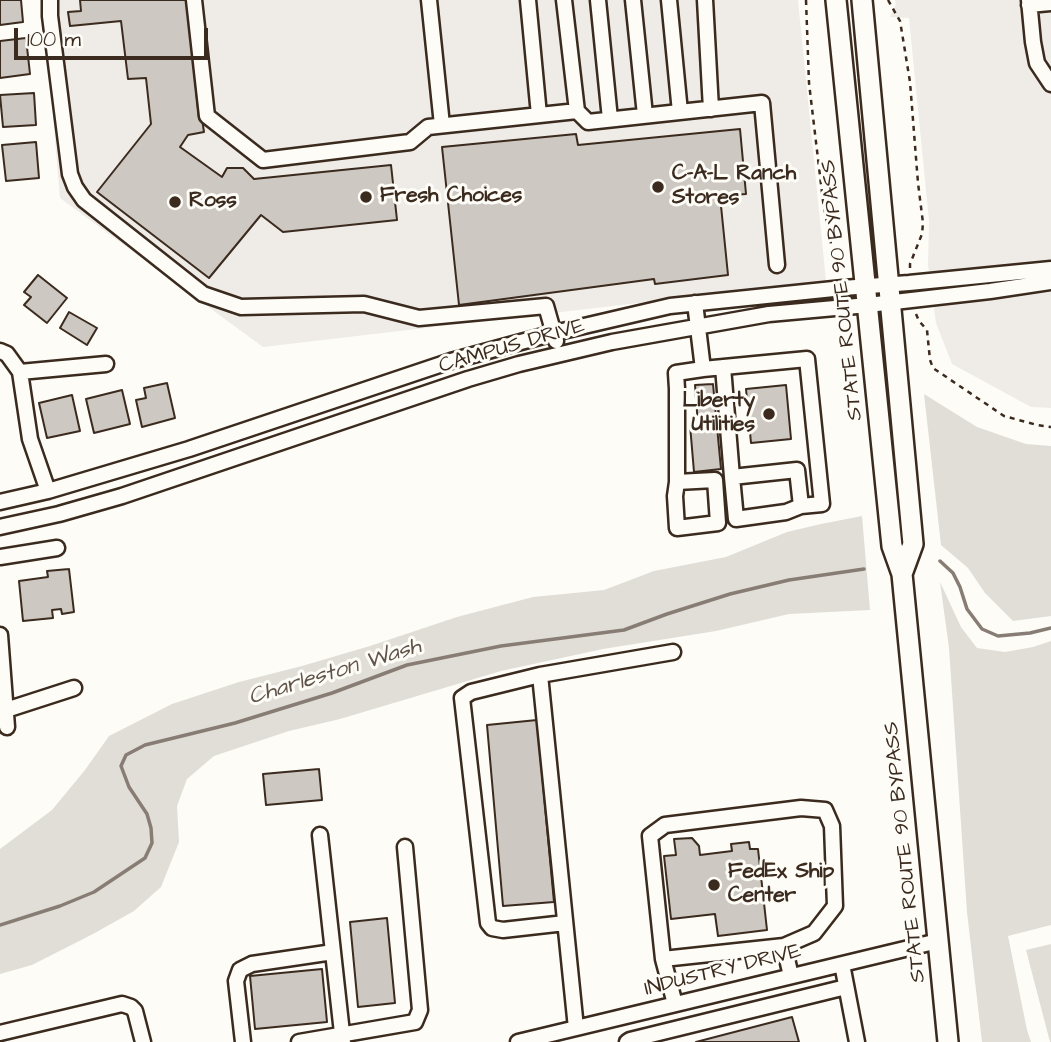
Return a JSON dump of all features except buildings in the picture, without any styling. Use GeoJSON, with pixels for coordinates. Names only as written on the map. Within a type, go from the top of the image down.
{"type":"FeatureCollection","features":[{"type":"Feature","properties":{"kind":"highway","name":"STATE ROUTE 90 BYPASS"},"geometry":{"type":"LineString","coordinates":[[836,0],[892,546],[902,574],[948,1042]]}},
{"type":"Feature","properties":{"kind":"highway","name":"STATE ROUTE 90 BYPASS"},"geometry":{"type":"LineString","coordinates":[[862,0],[913,544],[902,574]]}},
{"type":"Feature","properties":{"kind":"street"},"geometry":{"type":"LineString","coordinates":[[50,0],[70,174],[75,187],[84,200],[203,294],[241,307],[364,304],[418,318],[546,306],[560,354]]}},
{"type":"Feature","properties":{"kind":"street"},"geometry":{"type":"LineString","coordinates":[[194,0],[207,116],[263,160],[410,142],[428,127],[577,111]]}},
{"type":"Feature","properties":{"kind":"street"},"geometry":{"type":"LineString","coordinates":[[429,0],[442,125]]}},
{"type":"Feature","properties":{"kind":"street"},"geometry":{"type":"LineString","coordinates":[[528,0],[540,114]]}},
{"type":"Feature","properties":{"kind":"street"},"geometry":{"type":"LineString","coordinates":[[564,0],[577,111],[588,121],[762,103],[777,265]]}},
{"type":"Feature","properties":{"kind":"street"},"geometry":{"type":"LineString","coordinates":[[598,0],[610,119]]}},
{"type":"Feature","properties":{"kind":"street"},"geometry":{"type":"LineString","coordinates":[[633,0],[645,116]]}},
{"type":"Feature","properties":{"kind":"street"},"geometry":{"type":"LineString","coordinates":[[669,0],[680,112]]}},
{"type":"Feature","properties":{"kind":"street"},"geometry":{"type":"LineString","coordinates":[[705,0],[711,108]]}},
{"type":"Feature","properties":{"kind":"street"},"geometry":{"type":"LineString","coordinates":[[1051,3],[1029,3],[1037,63],[1051,84]]}},
{"type":"Feature","properties":{"kind":"street","name":"CAMPUS DRIVE"},"geometry":{"type":"LineString","coordinates":[[890,294],[909,283],[1051,269]]}},
{"type":"Feature","properties":{"kind":"street","name":"CAMPUS DRIVE"},"geometry":{"type":"LineString","coordinates":[[0,527],[121,496],[468,379],[560,354],[698,325],[867,296],[890,294],[912,300],[1051,282]]}},
{"type":"Feature","properties":{"kind":"street","name":"CAMPUS DRIVE"},"geometry":{"type":"LineString","coordinates":[[0,502],[48,491],[189,449],[451,361],[554,333],[670,306],[695,303],[843,288],[867,296]]}},
{"type":"Feature","properties":{"kind":"street"},"geometry":{"type":"LineString","coordinates":[[695,303],[704,369]]}},
{"type":"Feature","properties":{"kind":"street"},"geometry":{"type":"LineString","coordinates":[[0,351],[8,354],[20,372],[30,439],[48,491]]}},
{"type":"Feature","properties":{"kind":"street"},"geometry":{"type":"LineString","coordinates":[[677,482],[676,373],[704,369],[723,367],[807,359],[822,504],[736,519],[723,367]]}},
{"type":"Feature","properties":{"kind":"street"},"geometry":{"type":"LineString","coordinates":[[20,372],[106,364]]}},
{"type":"Feature","properties":{"kind":"street"},"geometry":{"type":"LineString","coordinates":[[732,477],[819,468]]}},
{"type":"Feature","properties":{"kind":"street"},"geometry":{"type":"LineString","coordinates":[[797,470],[801,506]]}},
{"type":"Feature","properties":{"kind":"street"},"geometry":{"type":"LineString","coordinates":[[0,556],[57,548]]}},
{"type":"Feature","properties":{"kind":"street"},"geometry":{"type":"LineString","coordinates":[[0,635],[7,727]]}},
{"type":"Feature","properties":{"kind":"street"},"geometry":{"type":"LineString","coordinates":[[565,923],[503,930],[492,928],[488,923],[462,698],[471,692],[540,675],[673,652]]}},
{"type":"Feature","properties":{"kind":"street"},"geometry":{"type":"LineString","coordinates":[[540,675],[576,1028]]}},
{"type":"Feature","properties":{"kind":"street"},"geometry":{"type":"LineString","coordinates":[[5,710],[74,688]]}},
{"type":"Feature","properties":{"kind":"street"},"geometry":{"type":"LineString","coordinates":[[663,959],[784,946],[814,933],[835,906],[832,825],[825,810],[801,808],[665,825],[650,836],[663,959],[675,1004]]}},
{"type":"Feature","properties":{"kind":"street"},"geometry":{"type":"LineString","coordinates":[[320,835],[343,1038]]}},
{"type":"Feature","properties":{"kind":"street"},"geometry":{"type":"LineString","coordinates":[[299,1042],[343,1038],[415,1022],[420,1010],[405,847]]}},
{"type":"Feature","properties":{"kind":"street","name":"INDUSTRY DRIVE"},"geometry":{"type":"LineString","coordinates":[[518,1042],[937,942]]}},
{"type":"Feature","properties":{"kind":"street"},"geometry":{"type":"LineString","coordinates":[[784,946],[791,976]]}},
{"type":"Feature","properties":{"kind":"street"},"geometry":{"type":"LineString","coordinates":[[243,1042],[236,981],[240,970],[252,964],[333,952]]}},
{"type":"Feature","properties":{"kind":"street"},"geometry":{"type":"LineString","coordinates":[[842,964],[857,1042]]}},
{"type":"Feature","properties":{"kind":"street"},"geometry":{"type":"LineString","coordinates":[[627,1042],[846,987]]}},
{"type":"Feature","properties":{"kind":"street"},"geometry":{"type":"LineString","coordinates":[[0,1033],[122,1004],[131,1007],[135,1012],[143,1042]]}},
{"type":"Feature","properties":{"kind":"path"},"geometry":{"type":"LineString","coordinates":[[806,0],[809,83],[823,201],[833,255],[843,288]]}},
{"type":"Feature","properties":{"kind":"path"},"geometry":{"type":"LineString","coordinates":[[888,0],[900,21],[910,82],[923,223],[922,234],[911,264],[909,283]]}},
{"type":"Feature","properties":{"kind":"path"},"geometry":{"type":"LineString","coordinates":[[912,300],[919,320],[927,330],[933,368],[1004,416],[1051,426]]}},
{"type":"Feature","properties":{"kind":"shaded area"},"geometry":{"type":"Polygon","coordinates":[[[43,0],[798,0],[826,281],[263,347],[60,198],[43,0]]]}},
{"type":"Feature","properties":{"kind":"shaded area"},"geometry":{"type":"Polygon","coordinates":[[[895,0],[1051,0],[1051,408],[1031,407],[952,364],[936,323],[928,265],[929,221],[909,18],[890,17],[895,0]]]}},
{"type":"Feature","properties":{"kind":"shaded area"},"geometry":{"type":"Polygon","coordinates":[[[924,394],[977,427],[1026,444],[1051,446],[1051,616],[1013,621],[985,593],[968,568],[941,545],[924,394]]]}},
{"type":"Feature","properties":{"kind":"shaded area"},"geometry":{"type":"Polygon","coordinates":[[[862,516],[870,610],[789,614],[716,631],[603,649],[501,671],[340,719],[289,731],[214,756],[187,779],[177,806],[179,842],[161,887],[134,911],[93,934],[32,965],[0,974],[0,849],[52,810],[109,736],[172,704],[239,682],[370,646],[457,617],[533,597],[604,590],[654,571],[726,557],[787,532],[862,516]]]}},
{"type":"Feature","properties":{"kind":"shaded area"},"geometry":{"type":"Polygon","coordinates":[[[940,582],[961,627],[977,648],[1005,652],[1051,641],[1051,925],[1008,936],[1031,1042],[982,1042],[967,912],[949,648],[940,582]]]}},
{"type":"Feature","properties":{"kind":"shaded area"},"geometry":{"type":"Polygon","coordinates":[[[1051,944],[1051,1042],[1050,1042],[1026,950],[1051,944]]]}},
{"type":"Feature","properties":{"kind":"waterway"},"geometry":{"type":"LineString","coordinates":[[940,561],[953,573],[967,609],[982,629],[998,636],[1051,628]]}},
{"type":"Feature","properties":{"kind":"waterway","name":"Charleston Wash"},"geometry":{"type":"LineString","coordinates":[[0,925],[94,892],[145,858],[152,843],[151,828],[147,814],[129,787],[121,766],[126,755],[145,745],[235,723],[332,693],[407,665],[501,646],[624,630],[730,594],[789,580],[864,569]]}},
{"type":"Feature","properties":{"kind":"place","name":"C-A-L Ranch Stores"},"geometry":{"type":"Point","coordinates":[658,187]}},
{"type":"Feature","properties":{"kind":"place","name":"Fresh Choices"},"geometry":{"type":"Point","coordinates":[366,197]}},
{"type":"Feature","properties":{"kind":"place","name":"Ross"},"geometry":{"type":"Point","coordinates":[175,202]}},
{"type":"Feature","properties":{"kind":"place","name":"Liberty Utilities"},"geometry":{"type":"Point","coordinates":[769,414]}},
{"type":"Feature","properties":{"kind":"place","name":"FedEx Ship Center"},"geometry":{"type":"Point","coordinates":[714,885]}}]}
